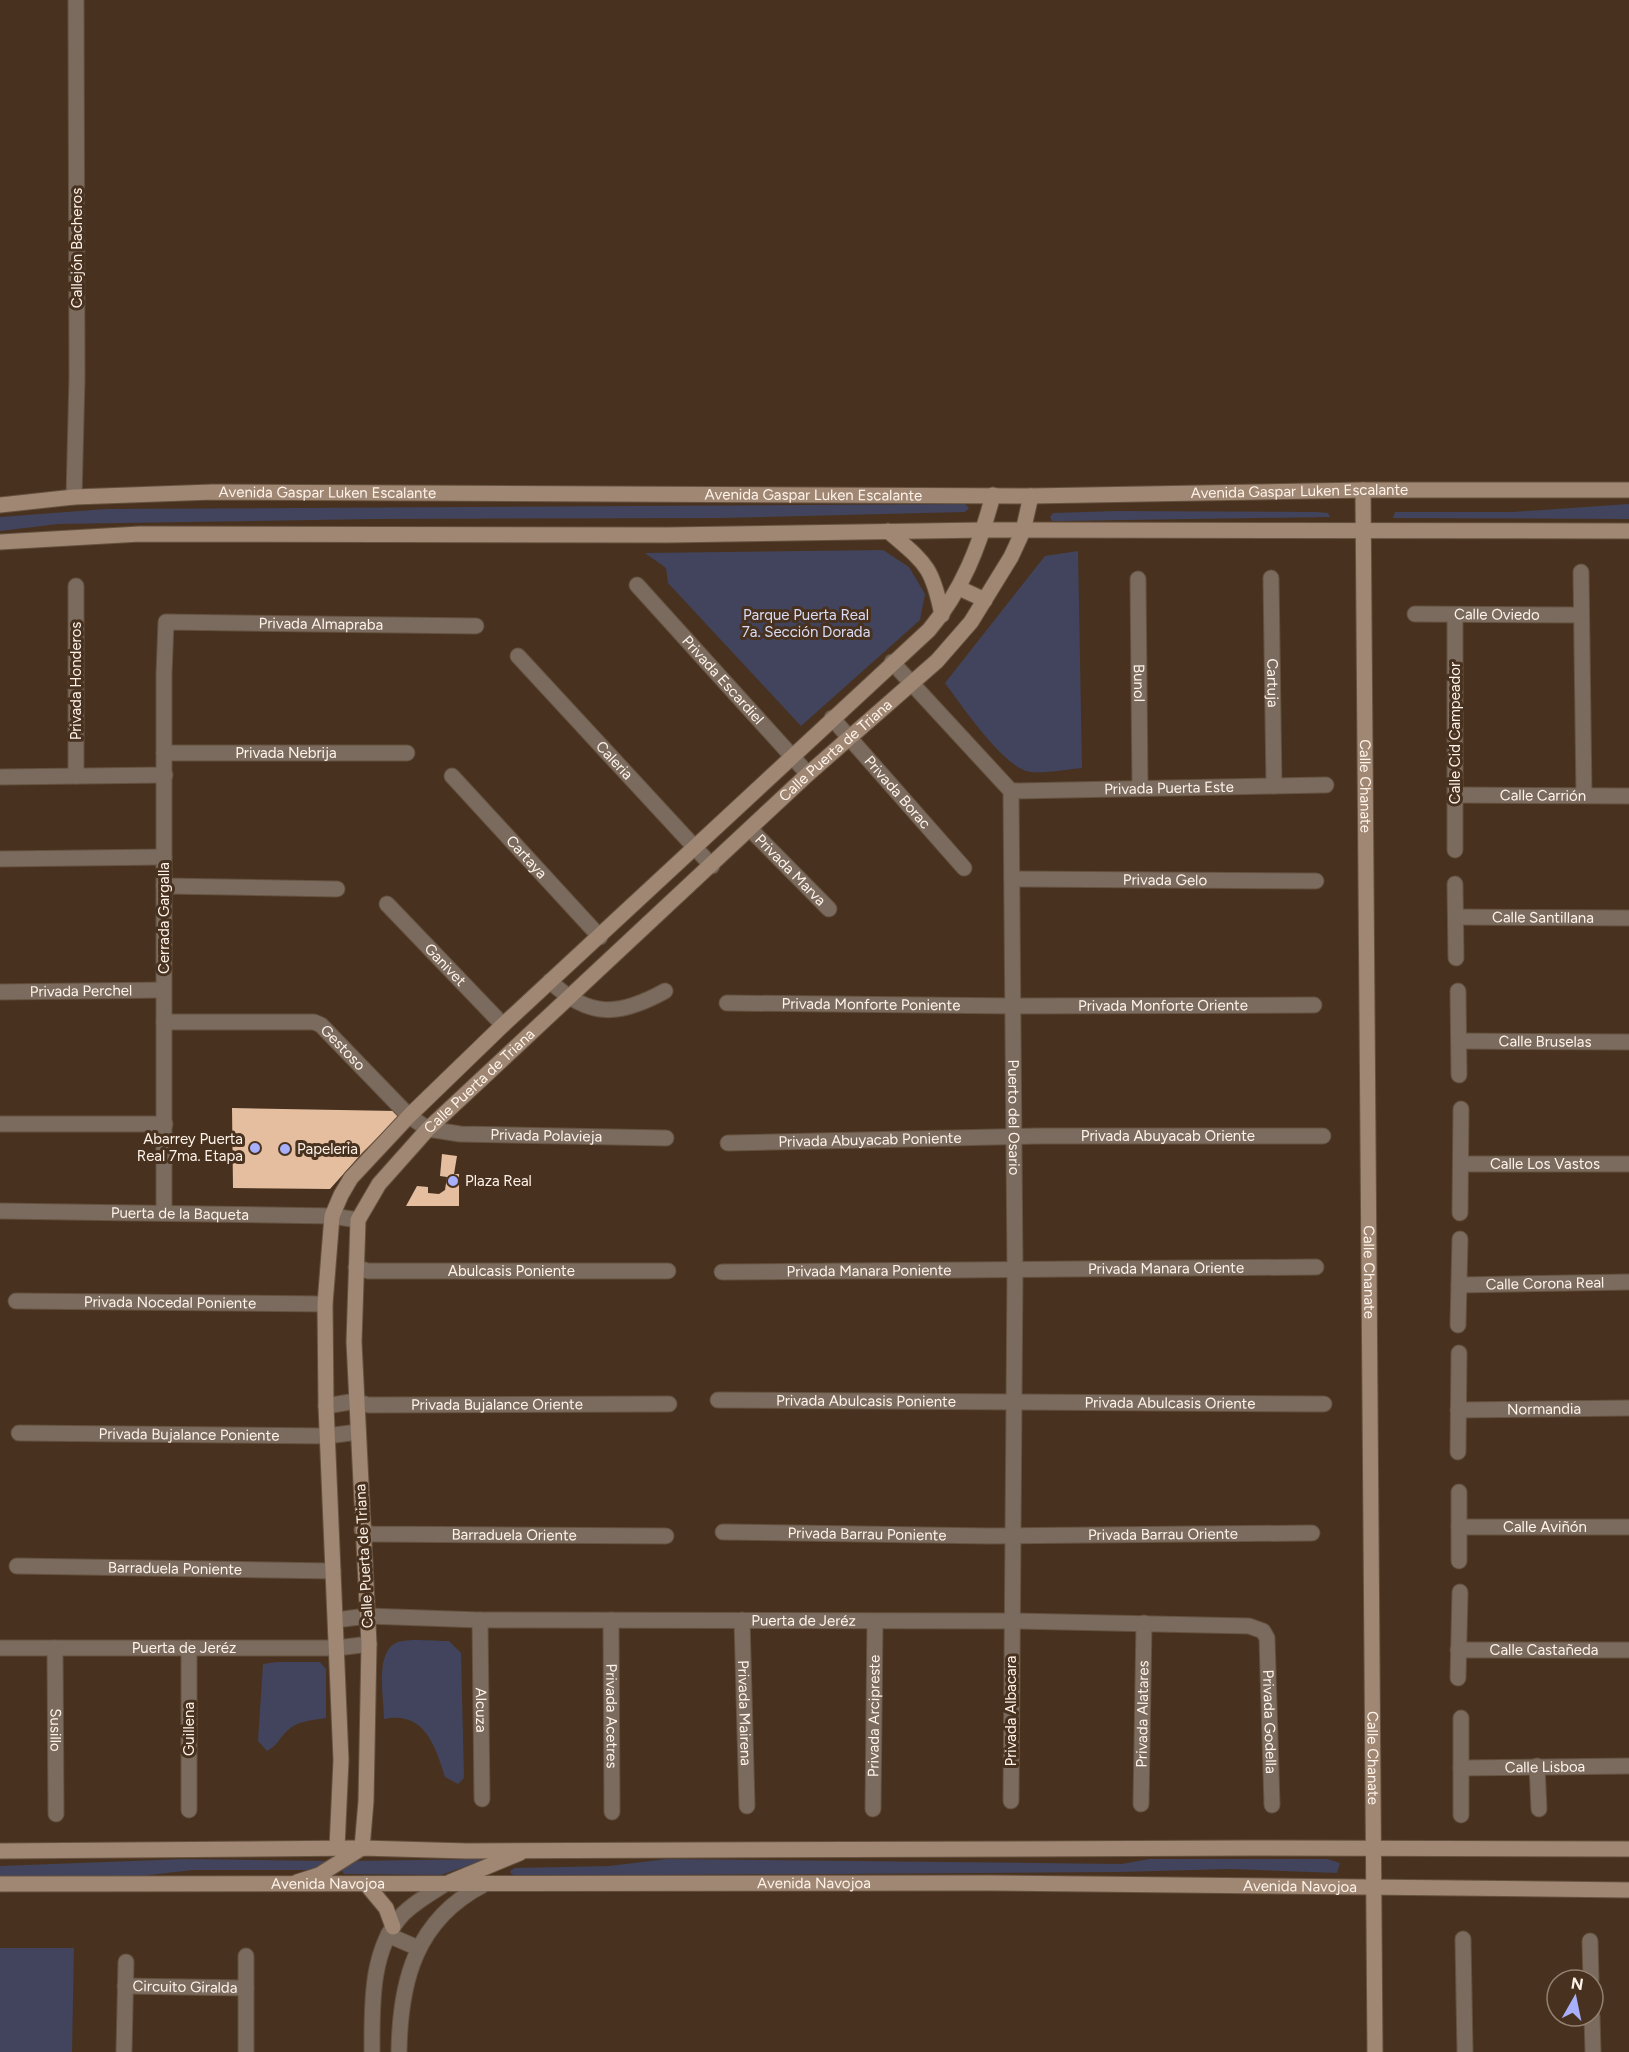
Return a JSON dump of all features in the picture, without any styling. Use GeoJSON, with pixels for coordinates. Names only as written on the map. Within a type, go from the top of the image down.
{"type":"FeatureCollection","features":[{"type":"Feature","properties":{"kind":"street","name":"Callejón Bacheros"},"geometry":{"type":"LineString","coordinates":[[74,497],[77,378],[76,0]]}},
{"type":"Feature","properties":{"kind":"street","name":"Avenida Gaspar Luken Escalante"},"geometry":{"type":"LineString","coordinates":[[0,506],[74,497],[213,492],[1031,496],[1363,490],[1629,490]]}},
{"type":"Feature","properties":{"kind":"street","name":"Calle Chanate"},"geometry":{"type":"LineString","coordinates":[[1363,490],[1375,2052]]}},
{"type":"Feature","properties":{"kind":"street","name":"Calle Puerta de Triana"},"geometry":{"type":"LineString","coordinates":[[337,1848],[341,1760],[327,1436],[325,1304],[332,1216],[351,1178],[409,1116],[503,1025],[600,937],[942,615],[959,588],[984,530],[993,495]]}},
{"type":"Feature","properties":{"kind":"street","name":"Calle Puerta de Triana"},"geometry":{"type":"LineString","coordinates":[[362,1848],[366,1801],[369,1644],[354,1342],[358,1220],[379,1184],[428,1129],[751,830],[808,774],[911,684],[953,643],[986,600],[1023,531],[1031,496]]}},
{"type":"Feature","properties":{"kind":"street"},"geometry":{"type":"LineString","coordinates":[[0,542],[140,534],[668,535],[984,530],[1629,531]]}},
{"type":"Feature","properties":{"kind":"street"},"geometry":{"type":"LineString","coordinates":[[888,531],[929,568],[935,582],[942,615]]}},
{"type":"Feature","properties":{"kind":"street"},"geometry":{"type":"LineString","coordinates":[[1581,572],[1584,795]]}},
{"type":"Feature","properties":{"kind":"street","name":"Cartuja"},"geometry":{"type":"LineString","coordinates":[[1271,578],[1274,786]]}},
{"type":"Feature","properties":{"kind":"street","name":"Bunol"},"geometry":{"type":"LineString","coordinates":[[1138,579],[1140,787]]}},
{"type":"Feature","properties":{"kind":"street","name":"Privada Escardiel"},"geometry":{"type":"LineString","coordinates":[[637,585],[808,774]]}},
{"type":"Feature","properties":{"kind":"street","name":"Privada Honderos"},"geometry":{"type":"LineString","coordinates":[[76,586],[76,776]]}},
{"type":"Feature","properties":{"kind":"street"},"geometry":{"type":"LineString","coordinates":[[959,588],[986,600]]}},
{"type":"Feature","properties":{"kind":"street","name":"Calle Oviedo"},"geometry":{"type":"LineString","coordinates":[[1415,614],[1580,615]]}},
{"type":"Feature","properties":{"kind":"street","name":"Calle Cid Campeador"},"geometry":{"type":"LineString","coordinates":[[1455,615],[1455,850]]}},
{"type":"Feature","properties":{"kind":"street","name":"Privada Almapraba"},"geometry":{"type":"LineString","coordinates":[[166,622],[476,626]]}},
{"type":"Feature","properties":{"kind":"street","name":"Cerrada Gargalla"},"geometry":{"type":"LineString","coordinates":[[164,1213],[166,622]]}},
{"type":"Feature","properties":{"kind":"street","name":"Caleria"},"geometry":{"type":"LineString","coordinates":[[518,656],[712,866]]}},
{"type":"Feature","properties":{"kind":"street"},"geometry":{"type":"LineString","coordinates":[[892,662],[1011,791]]}},
{"type":"Feature","properties":{"kind":"street","name":"Privada Borac"},"geometry":{"type":"LineString","coordinates":[[832,718],[964,868]]}},
{"type":"Feature","properties":{"kind":"street","name":"Privada Nebrija"},"geometry":{"type":"LineString","coordinates":[[164,753],[407,753]]}},
{"type":"Feature","properties":{"kind":"street"},"geometry":{"type":"LineString","coordinates":[[0,777],[165,775]]}},
{"type":"Feature","properties":{"kind":"street","name":"Cartaya"},"geometry":{"type":"LineString","coordinates":[[452,776],[600,937]]}},
{"type":"Feature","properties":{"kind":"street","name":"Privada Puerta Este"},"geometry":{"type":"LineString","coordinates":[[1011,791],[1140,787],[1326,786]]}},
{"type":"Feature","properties":{"kind":"street","name":"Puerto del Osario"},"geometry":{"type":"LineString","coordinates":[[1011,791],[1015,1270],[1011,1621]]}},
{"type":"Feature","properties":{"kind":"street","name":"Calle Carrión"},"geometry":{"type":"LineString","coordinates":[[1456,795],[1629,796]]}},
{"type":"Feature","properties":{"kind":"street","name":"Privada Marva"},"geometry":{"type":"LineString","coordinates":[[751,830],[829,909]]}},
{"type":"Feature","properties":{"kind":"street"},"geometry":{"type":"LineString","coordinates":[[0,859],[164,857]]}},
{"type":"Feature","properties":{"kind":"street","name":"Privada Gelo"},"geometry":{"type":"LineString","coordinates":[[1012,879],[1316,881]]}},
{"type":"Feature","properties":{"kind":"street"},"geometry":{"type":"LineString","coordinates":[[1455,884],[1456,958]]}},
{"type":"Feature","properties":{"kind":"street"},"geometry":{"type":"LineString","coordinates":[[164,886],[337,889]]}},
{"type":"Feature","properties":{"kind":"street","name":"Ganivet"},"geometry":{"type":"LineString","coordinates":[[387,904],[503,1025]]}},
{"type":"Feature","properties":{"kind":"street","name":"Calle Santillana"},"geometry":{"type":"LineString","coordinates":[[1456,917],[1629,918]]}},
{"type":"Feature","properties":{"kind":"street"},"geometry":{"type":"LineString","coordinates":[[550,981],[567,998],[587,1007],[621,1009],[633,1007],[664,991]]}},
{"type":"Feature","properties":{"kind":"street","name":"Privada Perchel"},"geometry":{"type":"LineString","coordinates":[[0,992],[163,990]]}},
{"type":"Feature","properties":{"kind":"street"},"geometry":{"type":"LineString","coordinates":[[1458,991],[1459,1075]]}},
{"type":"Feature","properties":{"kind":"street","name":"Privada Monforte Poniente"},"geometry":{"type":"LineString","coordinates":[[728,1003],[1014,1006]]}},
{"type":"Feature","properties":{"kind":"street","name":"Privada Monforte Oriente"},"geometry":{"type":"LineString","coordinates":[[1014,1006],[1314,1005]]}},
{"type":"Feature","properties":{"kind":"street","name":"Gestoso"},"geometry":{"type":"LineString","coordinates":[[164,1022],[314,1022],[321,1025],[409,1116],[428,1129]]}},
{"type":"Feature","properties":{"kind":"street","name":"Calle Bruselas"},"geometry":{"type":"LineString","coordinates":[[1459,1041],[1629,1042]]}},
{"type":"Feature","properties":{"kind":"street"},"geometry":{"type":"LineString","coordinates":[[1460,1213],[1461,1109]]}},
{"type":"Feature","properties":{"kind":"street"},"geometry":{"type":"LineString","coordinates":[[0,1124],[165,1124]]}},
{"type":"Feature","properties":{"kind":"street","name":"Privada Polavieja"},"geometry":{"type":"LineString","coordinates":[[428,1129],[460,1134],[666,1138]]}},
{"type":"Feature","properties":{"kind":"street","name":"Privada Abuyacab Oriente"},"geometry":{"type":"LineString","coordinates":[[1014,1136],[1323,1136]]}},
{"type":"Feature","properties":{"kind":"street","name":"Privada Abuyacab Poniente"},"geometry":{"type":"LineString","coordinates":[[728,1143],[1014,1136]]}},
{"type":"Feature","properties":{"kind":"street","name":"Calle Los Vastos"},"geometry":{"type":"LineString","coordinates":[[1461,1164],[1629,1164]]}},
{"type":"Feature","properties":{"kind":"street","name":"Puerta de la Baqueta"},"geometry":{"type":"LineString","coordinates":[[0,1211],[332,1216],[358,1220]]}},
{"type":"Feature","properties":{"kind":"street"},"geometry":{"type":"LineString","coordinates":[[1458,1325],[1460,1239]]}},
{"type":"Feature","properties":{"kind":"street","name":"Abulcasis Poniente"},"geometry":{"type":"LineString","coordinates":[[356,1267],[368,1270],[668,1271]]}},
{"type":"Feature","properties":{"kind":"street","name":"Privada Manara Oriente"},"geometry":{"type":"LineString","coordinates":[[1015,1270],[1316,1267]]}},
{"type":"Feature","properties":{"kind":"street","name":"Privada Manara Poniente"},"geometry":{"type":"LineString","coordinates":[[722,1272],[1015,1270]]}},
{"type":"Feature","properties":{"kind":"street","name":"Calle Corona Real"},"geometry":{"type":"LineString","coordinates":[[1459,1285],[1629,1282]]}},
{"type":"Feature","properties":{"kind":"street","name":"Privada Nocedal Poniente"},"geometry":{"type":"LineString","coordinates":[[16,1301],[325,1304]]}},
{"type":"Feature","properties":{"kind":"street"},"geometry":{"type":"LineString","coordinates":[[1458,1452],[1459,1353]]}},
{"type":"Feature","properties":{"kind":"street","name":"Privada Abulcasis Poniente"},"geometry":{"type":"LineString","coordinates":[[718,1400],[1014,1403]]}},
{"type":"Feature","properties":{"kind":"street","name":"Privada Bujalance Oriente"},"geometry":{"type":"LineString","coordinates":[[326,1406],[356,1401],[368,1405],[669,1404]]}},
{"type":"Feature","properties":{"kind":"street","name":"Privada Abulcasis Oriente"},"geometry":{"type":"LineString","coordinates":[[1014,1403],[1324,1404]]}},
{"type":"Feature","properties":{"kind":"street","name":"Normandia"},"geometry":{"type":"LineString","coordinates":[[1458,1410],[1629,1408]]}},
{"type":"Feature","properties":{"kind":"street","name":"Privada Bujalance Poniente"},"geometry":{"type":"LineString","coordinates":[[19,1433],[327,1436],[358,1432]]}},
{"type":"Feature","properties":{"kind":"street"},"geometry":{"type":"LineString","coordinates":[[1459,1492],[1459,1561]]}},
{"type":"Feature","properties":{"kind":"street","name":"Calle Aviñón"},"geometry":{"type":"LineString","coordinates":[[1459,1527],[1629,1527]]}},
{"type":"Feature","properties":{"kind":"street","name":"Barraduela Oriente"},"geometry":{"type":"LineString","coordinates":[[362,1530],[371,1534],[666,1536]]}},
{"type":"Feature","properties":{"kind":"street","name":"Privada Barrau Poniente"},"geometry":{"type":"LineString","coordinates":[[723,1533],[1012,1535]]}},
{"type":"Feature","properties":{"kind":"street","name":"Privada Barrau Oriente"},"geometry":{"type":"LineString","coordinates":[[1012,1535],[1312,1533]]}},
{"type":"Feature","properties":{"kind":"street","name":"Barraduela Poniente"},"geometry":{"type":"LineString","coordinates":[[17,1566],[333,1571]]}},
{"type":"Feature","properties":{"kind":"street"},"geometry":{"type":"LineString","coordinates":[[1458,1678],[1460,1592]]}},
{"type":"Feature","properties":{"kind":"street","name":"Puerta de Jeréz"},"geometry":{"type":"LineString","coordinates":[[336,1620],[367,1616],[480,1620],[1144,1623],[1249,1626],[1263,1631],[1267,1638]]}},
{"type":"Feature","properties":{"kind":"street","name":"Alcuza"},"geometry":{"type":"LineString","coordinates":[[480,1620],[482,1799]]}},
{"type":"Feature","properties":{"kind":"street","name":"Privada Acetres"},"geometry":{"type":"LineString","coordinates":[[611,1620],[612,1812]]}},
{"type":"Feature","properties":{"kind":"street","name":"Privada Mairena"},"geometry":{"type":"LineString","coordinates":[[742,1620],[747,1806]]}},
{"type":"Feature","properties":{"kind":"street","name":"Privada Albacara"},"geometry":{"type":"LineString","coordinates":[[1011,1621],[1011,1801]]}},
{"type":"Feature","properties":{"kind":"street","name":"Privada Arcipreste"},"geometry":{"type":"LineString","coordinates":[[873,1809],[875,1622]]}},
{"type":"Feature","properties":{"kind":"street","name":"Privada Alatares"},"geometry":{"type":"LineString","coordinates":[[1141,1804],[1144,1623]]}},
{"type":"Feature","properties":{"kind":"street","name":"Privada Godella"},"geometry":{"type":"LineString","coordinates":[[1267,1638],[1272,1805]]}},
{"type":"Feature","properties":{"kind":"street","name":"Puerta de Jeréz"},"geometry":{"type":"LineString","coordinates":[[0,1648],[337,1648],[369,1644]]}},
{"type":"Feature","properties":{"kind":"street","name":"Susillo"},"geometry":{"type":"LineString","coordinates":[[55,1648],[56,1814]]}},
{"type":"Feature","properties":{"kind":"street","name":"Guillena"},"geometry":{"type":"LineString","coordinates":[[189,1648],[189,1810]]}},
{"type":"Feature","properties":{"kind":"street","name":"Calle Castañeda"},"geometry":{"type":"LineString","coordinates":[[1458,1650],[1629,1650]]}},
{"type":"Feature","properties":{"kind":"street"},"geometry":{"type":"LineString","coordinates":[[1461,1718],[1461,1815]]}},
{"type":"Feature","properties":{"kind":"street"},"geometry":{"type":"LineString","coordinates":[[341,1760],[365,1761]]}},
{"type":"Feature","properties":{"kind":"street"},"geometry":{"type":"LineString","coordinates":[[1538,1766],[1539,1809]]}},
{"type":"Feature","properties":{"kind":"street","name":"Calle Lisboa"},"geometry":{"type":"LineString","coordinates":[[1461,1768],[1629,1766]]}},
{"type":"Feature","properties":{"kind":"street"},"geometry":{"type":"LineString","coordinates":[[0,1851],[337,1848],[528,1850],[1629,1849]]}},
{"type":"Feature","properties":{"kind":"street"},"geometry":{"type":"LineString","coordinates":[[297,1882],[319,1875],[362,1848]]}},
{"type":"Feature","properties":{"kind":"street"},"geometry":{"type":"LineString","coordinates":[[372,2052],[376,1977],[380,1956],[390,1931],[416,1903],[445,1884],[528,1850]]}},
{"type":"Feature","properties":{"kind":"street","name":"Avenida Navojoa"},"geometry":{"type":"LineString","coordinates":[[0,1884],[989,1883],[1629,1890]]}},
{"type":"Feature","properties":{"kind":"street"},"geometry":{"type":"LineString","coordinates":[[366,1884],[386,1908],[390,1931],[418,1948]]}},
{"type":"Feature","properties":{"kind":"street"},"geometry":{"type":"LineString","coordinates":[[399,2052],[399,2035],[408,1974],[418,1948],[433,1925],[452,1904],[483,1885]]}},
{"type":"Feature","properties":{"kind":"street"},"geometry":{"type":"LineString","coordinates":[[1463,1939],[1465,2052]]}},
{"type":"Feature","properties":{"kind":"street"},"geometry":{"type":"LineString","coordinates":[[1590,1941],[1591,1968]]}},
{"type":"Feature","properties":{"kind":"street"},"geometry":{"type":"LineString","coordinates":[[246,1956],[246,2052]]}},
{"type":"Feature","properties":{"kind":"street"},"geometry":{"type":"LineString","coordinates":[[124,2052],[126,1962]]}},
{"type":"Feature","properties":{"kind":"street","name":"Circuito Giralda"},"geometry":{"type":"LineString","coordinates":[[125,1986],[246,1988]]}},
{"type":"Feature","properties":{"kind":"street"},"geometry":{"type":"LineString","coordinates":[[1592,2028],[1593,2052]]}},
{"type":"Feature","properties":{"kind":"street"},"geometry":{"type":"LineString","coordinates":[[372,2035],[399,2035]]}},
{"type":"Feature","properties":{"kind":"green space"},"geometry":{"type":"Polygon","coordinates":[[[965,504],[969,508],[965,512],[720,518],[375,519],[58,524],[0,531],[0,517],[106,509],[965,504]]]}},
{"type":"Feature","properties":{"kind":"green space"},"geometry":{"type":"Polygon","coordinates":[[[1629,504],[1629,519],[1393,518],[1395,512],[1513,512],[1629,504]]]}},
{"type":"Feature","properties":{"kind":"green space"},"geometry":{"type":"Polygon","coordinates":[[[1317,512],[1328,513],[1330,517],[1052,521],[1050,517],[1053,513],[1317,512]]]}},
{"type":"Feature","properties":{"kind":"green space","name":"Parque Puerta Real 7a. Sección Dorada"},"geometry":{"type":"Polygon","coordinates":[[[883,550],[909,567],[925,594],[920,620],[801,726],[668,583],[666,568],[645,553],[883,550]]]}},
{"type":"Feature","properties":{"kind":"green space"},"geometry":{"type":"Polygon","coordinates":[[[1078,551],[1082,768],[1046,772],[1026,771],[1016,766],[993,745],[945,683],[1045,556],[1078,551]]]}},
{"type":"Feature","properties":{"kind":"green space"},"geometry":{"type":"Polygon","coordinates":[[[449,1641],[461,1653],[464,1778],[458,1784],[445,1777],[432,1743],[419,1726],[409,1720],[384,1719],[382,1688],[386,1655],[398,1642],[449,1641]]]}},
{"type":"Feature","properties":{"kind":"green space"},"geometry":{"type":"Polygon","coordinates":[[[320,1662],[326,1669],[326,1718],[306,1721],[292,1727],[267,1751],[258,1741],[263,1664],[320,1662]]]}},
{"type":"Feature","properties":{"kind":"green space"},"geometry":{"type":"Polygon","coordinates":[[[184,1859],[329,1861],[325,1870],[193,1870],[132,1877],[0,1876],[0,1866],[184,1859]]]}},
{"type":"Feature","properties":{"kind":"green space"},"geometry":{"type":"Polygon","coordinates":[[[487,1859],[441,1875],[344,1874],[341,1869],[350,1861],[487,1859]]]}},
{"type":"Feature","properties":{"kind":"green space"},"geometry":{"type":"Polygon","coordinates":[[[667,1859],[1122,1864],[1149,1859],[1327,1859],[1340,1863],[1337,1873],[1230,1869],[1119,1872],[518,1876],[511,1874],[510,1871],[515,1868],[609,1866],[667,1859]]]}},
{"type":"Feature","properties":{"kind":"green space"},"geometry":{"type":"Polygon","coordinates":[[[0,1948],[74,1948],[72,2052],[0,2052],[0,1948]]]}},
{"type":"Feature","properties":{"kind":"building"},"geometry":{"type":"Polygon","coordinates":[[[232,1108],[397,1111],[399,1117],[330,1189],[233,1188],[232,1108]]]}},
{"type":"Feature","properties":{"kind":"building","name":"Plaza Real"},"geometry":{"type":"Polygon","coordinates":[[[442,1154],[457,1156],[454,1174],[459,1174],[459,1206],[406,1206],[417,1186],[428,1187],[428,1193],[439,1194],[445,1190],[447,1177],[440,1176],[442,1154]]]}},
{"type":"Feature","properties":{"kind":"place","name":"Abarrey Puerta Real 7ma. Etapa"},"geometry":{"type":"Point","coordinates":[255,1148]}},
{"type":"Feature","properties":{"kind":"place","name":"Papeleria"},"geometry":{"type":"Point","coordinates":[285,1149]}},
{"type":"Feature","properties":{"kind":"place","name":"Plaza Real"},"geometry":{"type":"Point","coordinates":[453,1181]}}]}
